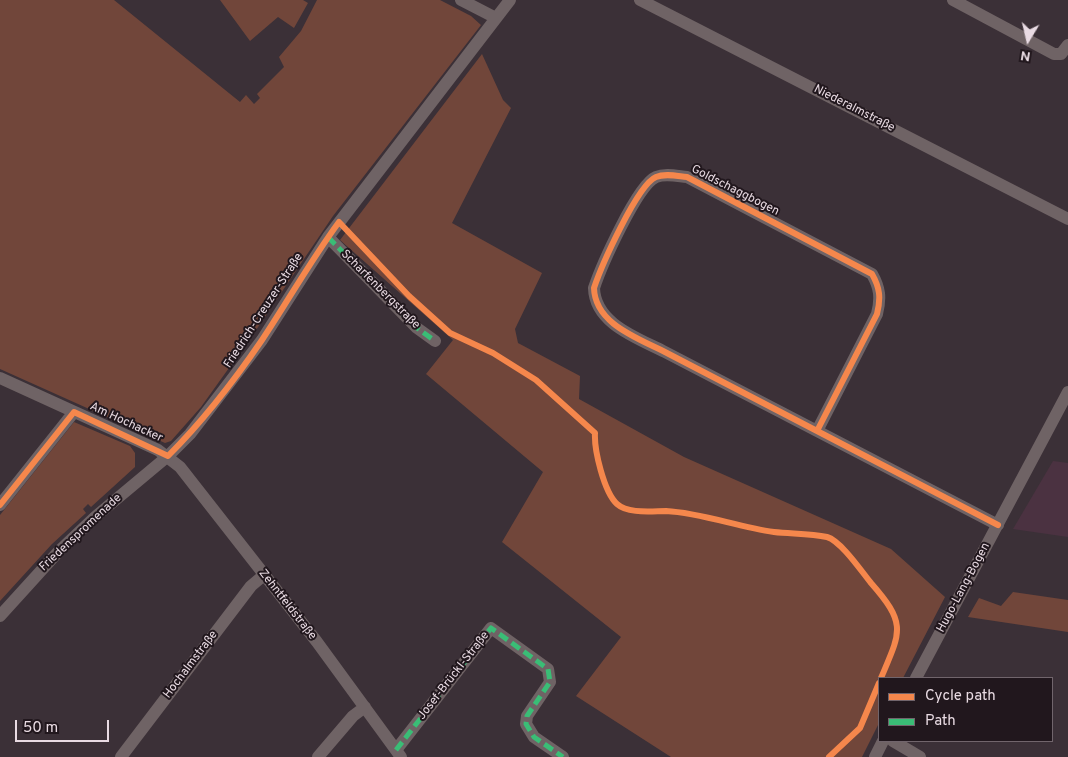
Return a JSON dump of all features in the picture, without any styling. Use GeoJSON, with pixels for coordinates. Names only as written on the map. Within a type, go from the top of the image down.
{"type":"FeatureCollection","features":[{"type":"Feature","properties":{"kind":"street"},"geometry":{"type":"LineString","coordinates":[[461,0],[496,18]]}},
{"type":"Feature","properties":{"kind":"street","name":"Friedrich-Creuzer-Straße"},"geometry":{"type":"LineString","coordinates":[[168,456],[190,434],[262,340],[328,237],[510,0]]}},
{"type":"Feature","properties":{"kind":"street","name":"Niederalmstraße"},"geometry":{"type":"LineString","coordinates":[[640,0],[1068,219]]}},
{"type":"Feature","properties":{"kind":"street"},"geometry":{"type":"LineString","coordinates":[[953,0],[1054,54],[1064,50]]}},
{"type":"Feature","properties":{"kind":"street","name":"Goldschaggbogen"},"geometry":{"type":"LineString","coordinates":[[818,432],[876,314],[880,304],[880,286],[872,274],[687,177],[665,175],[654,177],[642,189],[597,278],[594,288],[594,299],[599,310],[610,322],[642,341],[818,432],[998,525]]}},
{"type":"Feature","properties":{"kind":"street","name":"Scharfenbergstraße"},"geometry":{"type":"LineString","coordinates":[[328,237],[417,328],[435,341]]}},
{"type":"Feature","properties":{"kind":"street","name":"Am Hochacker"},"geometry":{"type":"LineString","coordinates":[[0,378],[168,456]]}},
{"type":"Feature","properties":{"kind":"street","name":"Hugo-Lang-Bogen"},"geometry":{"type":"LineString","coordinates":[[917,677],[1068,392]]}},
{"type":"Feature","properties":{"kind":"street"},"geometry":{"type":"LineString","coordinates":[[0,505],[74,412]]}},
{"type":"Feature","properties":{"kind":"street","name":"Zehntfeldstraße"},"geometry":{"type":"LineString","coordinates":[[168,456],[190,478],[399,754]]}},
{"type":"Feature","properties":{"kind":"street","name":"Friedenspromenade"},"geometry":{"type":"LineString","coordinates":[[0,616],[59,551],[95,517],[168,456]]}},
{"type":"Feature","properties":{"kind":"street","name":"Hochalmstraße"},"geometry":{"type":"LineString","coordinates":[[121,757],[251,586],[264,575]]}},
{"type":"Feature","properties":{"kind":"street","name":"Josef-Brückl-Straße"},"geometry":{"type":"LineString","coordinates":[[399,754],[491,628],[548,670],[550,682],[528,716],[526,724],[534,737],[563,757]]}},
{"type":"Feature","properties":{"kind":"street"},"geometry":{"type":"LineString","coordinates":[[318,757],[353,716],[365,708]]}},
{"type":"Feature","properties":{"kind":"street"},"geometry":{"type":"LineString","coordinates":[[875,757],[882,742]]}},
{"type":"Feature","properties":{"kind":"street"},"geometry":{"type":"LineString","coordinates":[[895,742],[920,757]]}},
{"type":"Feature","properties":{"kind":"shaded area"},"geometry":{"type":"Polygon","coordinates":[[[0,0],[114,0],[240,102],[246,95],[254,104],[260,98],[257,94],[284,67],[279,57],[301,31],[317,0],[440,0],[471,16],[481,25],[333,216],[254,333],[201,407],[171,441],[165,443],[0,369],[0,0]]]}},
{"type":"Feature","properties":{"kind":"shaded area"},"geometry":{"type":"Polygon","coordinates":[[[220,0],[303,0],[308,3],[294,28],[278,17],[250,41],[220,0]]]}},
{"type":"Feature","properties":{"kind":"shaded area"},"geometry":{"type":"Polygon","coordinates":[[[482,54],[503,100],[511,108],[452,223],[542,273],[515,329],[518,343],[580,376],[579,399],[684,457],[891,549],[945,597],[904,677],[878,677],[878,725],[862,757],[671,757],[576,696],[621,637],[502,542],[543,472],[426,374],[453,340],[340,240],[482,54]]]}},
{"type":"Feature","properties":{"kind":"shaded area"},"geometry":{"type":"Polygon","coordinates":[[[74,422],[130,446],[135,453],[135,467],[91,507],[88,504],[83,509],[86,513],[52,544],[0,601],[0,515],[74,422]]]}},
{"type":"Feature","properties":{"kind":"shaded area"},"geometry":{"type":"Polygon","coordinates":[[[1053,461],[1068,463],[1068,537],[1013,529],[1053,461]]]}},
{"type":"Feature","properties":{"kind":"shaded area"},"geometry":{"type":"Polygon","coordinates":[[[1013,592],[1068,600],[1068,632],[968,617],[979,598],[1001,606],[1013,592]]]}},
{"type":"Feature","properties":{"kind":"marked path"},"geometry":{"type":"LineString","coordinates":[[328,237],[417,328],[435,341]]}},
{"type":"Feature","properties":{"kind":"marked path"},"geometry":{"type":"LineString","coordinates":[[396,750],[491,628],[548,669],[550,682],[527,716],[526,724],[534,737],[563,757]]}},
{"type":"Feature","properties":{"kind":"cycle path"},"geometry":{"type":"LineString","coordinates":[[817,431],[877,314],[879,293],[872,274],[687,177],[667,175],[656,177],[648,183],[630,210],[620,228],[594,288],[596,301],[610,320],[631,335],[998,525]]}},
{"type":"Feature","properties":{"kind":"cycle path"},"geometry":{"type":"LineString","coordinates":[[0,505],[74,412],[168,456],[206,415],[262,340],[339,222],[409,296],[450,333],[493,353],[536,380],[595,433],[598,460],[604,481],[617,504],[627,509],[640,511],[680,512],[760,530],[827,537],[839,544],[883,597],[895,619],[897,628],[896,638],[881,677]]}},
{"type":"Feature","properties":{"kind":"cycle path"},"geometry":{"type":"LineString","coordinates":[[829,757],[860,728],[878,685]]}}]}
